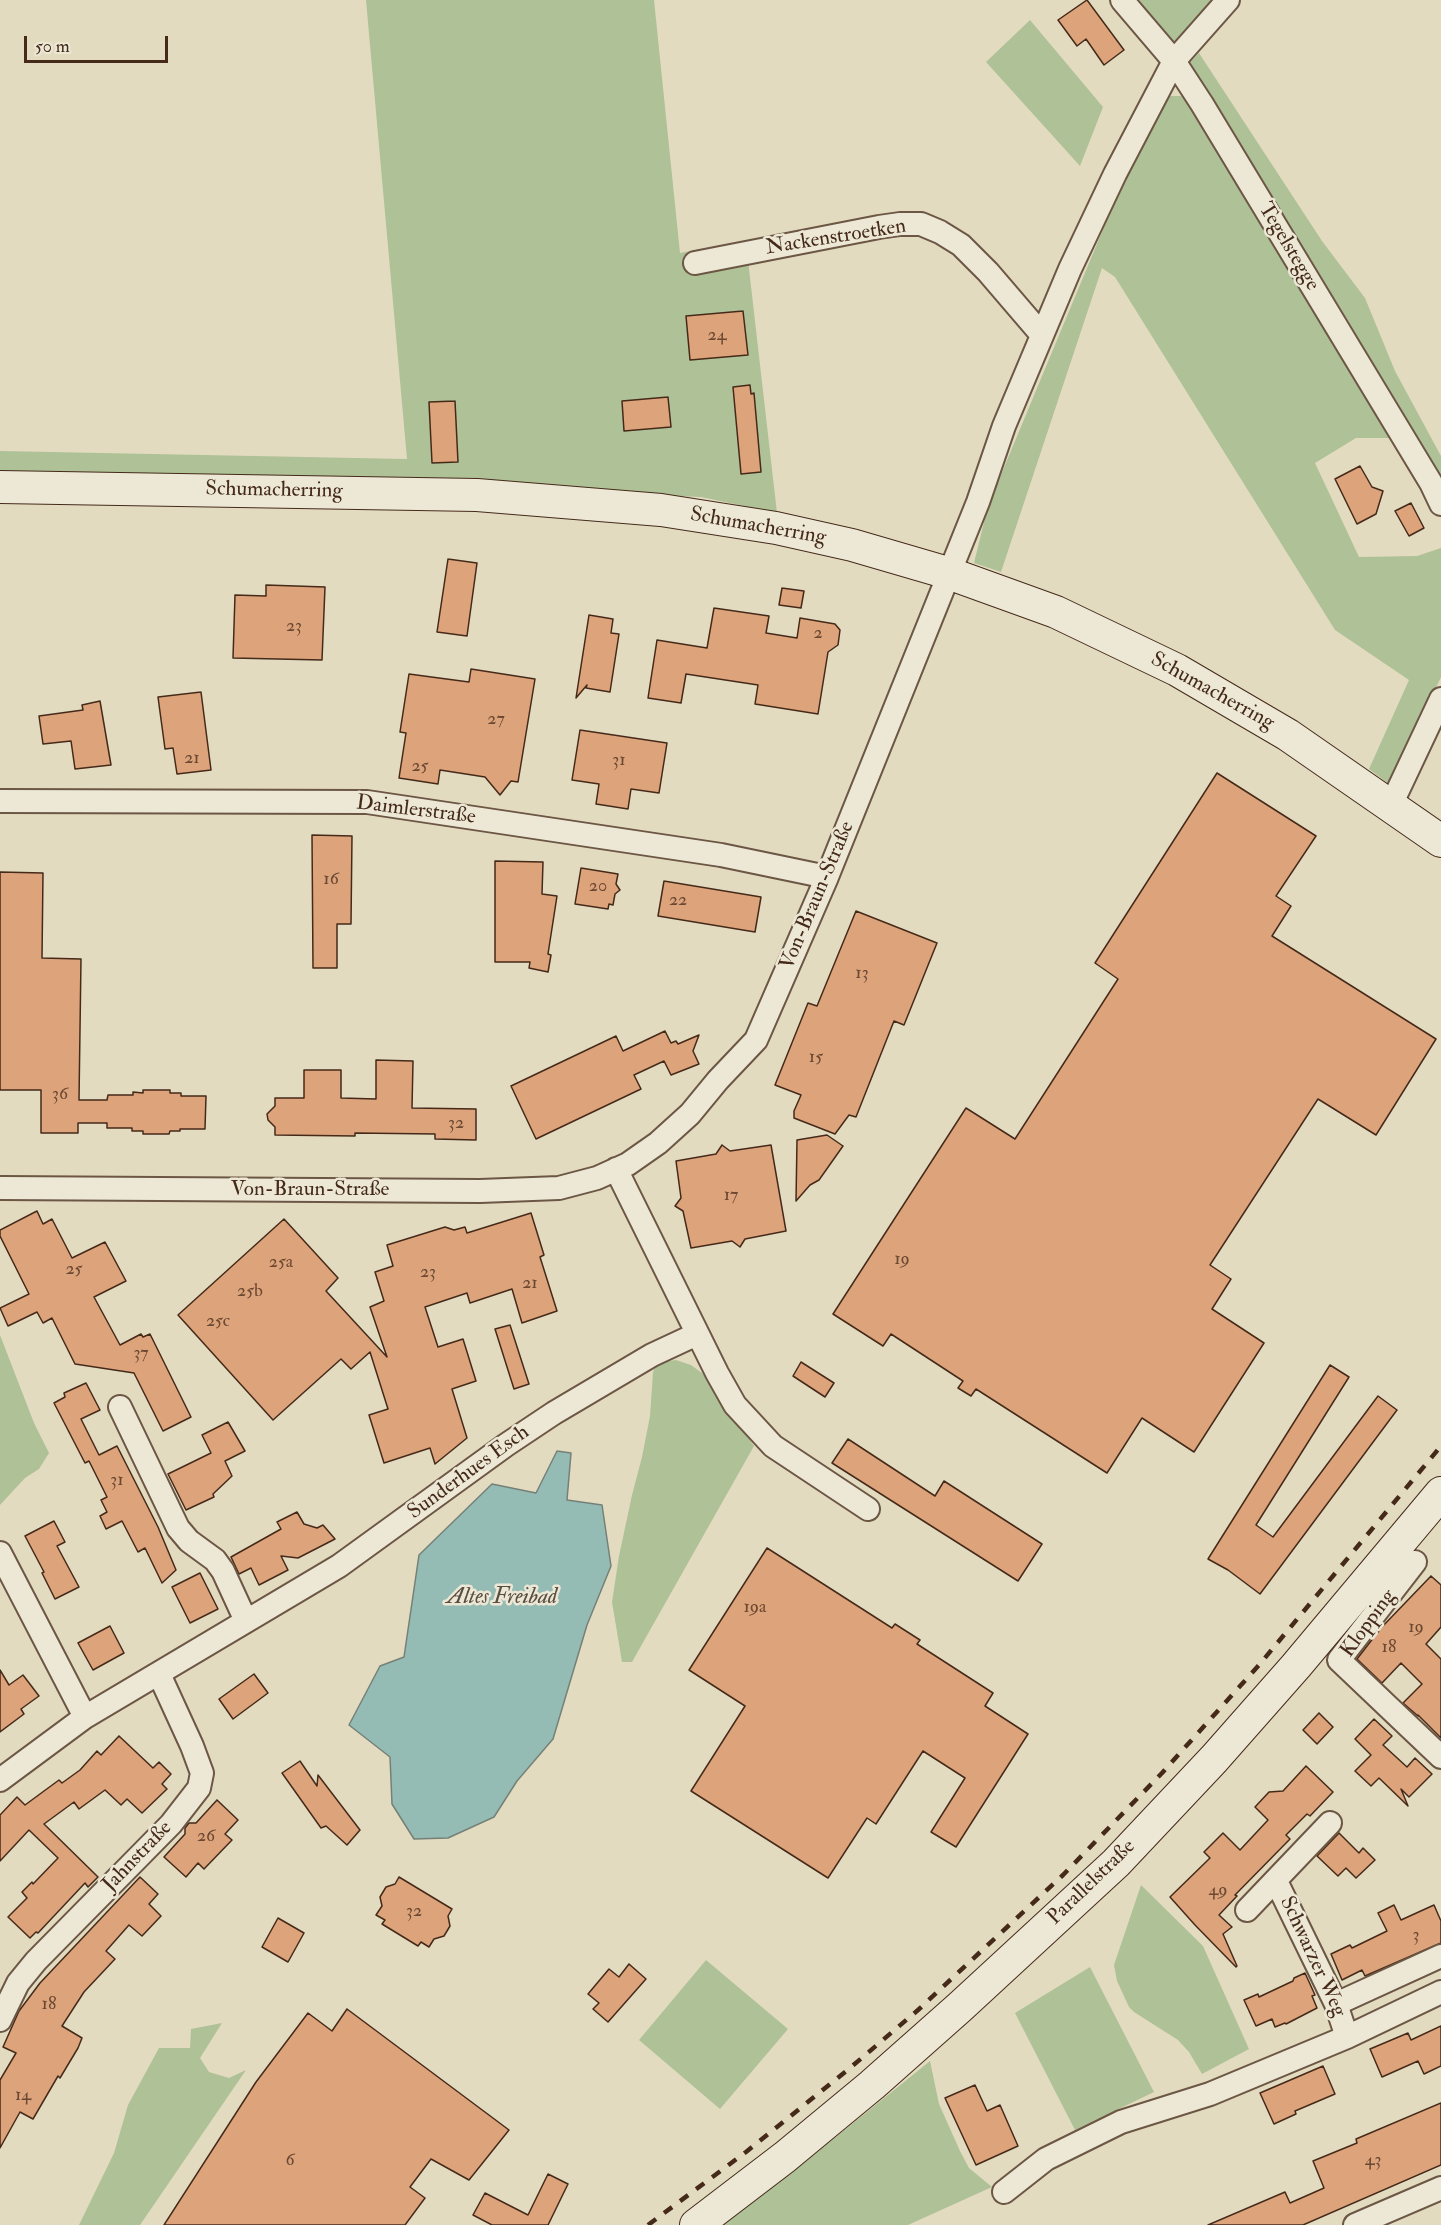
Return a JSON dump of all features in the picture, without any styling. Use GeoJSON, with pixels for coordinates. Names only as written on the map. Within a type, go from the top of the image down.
{"type":"FeatureCollection","features":[{"type":"Feature","properties":{"kind":"main road","name":"Schumacherring"},"geometry":{"type":"LineString","coordinates":[[0,487],[477,495],[661,510],[798,533],[852,545],[948,573],[1056,612],[1177,670],[1288,735],[1441,841]]}},
{"type":"Feature","properties":{"kind":"main road","name":"Parallelstraße"},"geometry":{"type":"LineString","coordinates":[[696,2225],[785,2157],[872,2085],[1116,1863],[1214,1760],[1441,1493]]}},
{"type":"Feature","properties":{"kind":"street","name":"Tegelstegge"},"geometry":{"type":"LineString","coordinates":[[1122,0],[1174,62],[1202,104],[1425,473],[1441,504]]}},
{"type":"Feature","properties":{"kind":"street"},"geometry":{"type":"LineString","coordinates":[[948,573],[978,502],[1004,426],[1042,335],[1115,174],[1174,62],[1227,0]]}},
{"type":"Feature","properties":{"kind":"street","name":"Nackenstroetken"},"geometry":{"type":"LineString","coordinates":[[694,263],[879,227],[921,224],[961,245],[988,272],[1042,335]]}},
{"type":"Feature","properties":{"kind":"street","name":"Von-Braun-Straße"},"geometry":{"type":"LineString","coordinates":[[0,1188],[520,1191],[559,1188],[597,1178],[658,1143],[682,1122],[756,1041],[828,877],[948,573]]}},
{"type":"Feature","properties":{"kind":"street"},"geometry":{"type":"LineString","coordinates":[[1391,805],[1441,699]]}},
{"type":"Feature","properties":{"kind":"street","name":"Daimlerstraße"},"geometry":{"type":"LineString","coordinates":[[0,801],[367,802],[721,855],[828,877]]}},
{"type":"Feature","properties":{"kind":"street"},"geometry":{"type":"LineString","coordinates":[[616,1169],[697,1334],[735,1405],[754,1428],[788,1458],[868,1509]]}},
{"type":"Feature","properties":{"kind":"street","name":"Sunderhues Esch"},"geometry":{"type":"LineString","coordinates":[[0,1780],[85,1717],[339,1566],[506,1445],[555,1413],[652,1356],[697,1334]]}},
{"type":"Feature","properties":{"kind":"street"},"geometry":{"type":"LineString","coordinates":[[120,1407],[178,1528],[189,1541],[215,1560],[223,1571],[246,1621]]}},
{"type":"Feature","properties":{"kind":"street"},"geometry":{"type":"LineString","coordinates":[[0,1553],[85,1717]]}},
{"type":"Feature","properties":{"kind":"street","name":"Klopping"},"geometry":{"type":"LineString","coordinates":[[1415,1562],[1339,1660],[1441,1757]]}},
{"type":"Feature","properties":{"kind":"street","name":"Jahnstraße"},"geometry":{"type":"LineString","coordinates":[[0,2020],[18,1983],[36,1961],[171,1824],[199,1788],[202,1773],[159,1674]]}},
{"type":"Feature","properties":{"kind":"street","name":"Schwarzer Weg"},"geometry":{"type":"LineString","coordinates":[[1247,1910],[1330,1823]]}},
{"type":"Feature","properties":{"kind":"street","name":"Schwarzer Weg"},"geometry":{"type":"LineString","coordinates":[[1276,1881],[1336,2004],[1347,2037],[1441,1992]]}},
{"type":"Feature","properties":{"kind":"street"},"geometry":{"type":"LineString","coordinates":[[1336,2004],[1441,1956]]}},
{"type":"Feature","properties":{"kind":"street"},"geometry":{"type":"LineString","coordinates":[[1004,2192],[1046,2159],[1121,2121],[1210,2094],[1347,2037]]}},
{"type":"Feature","properties":{"kind":"street"},"geometry":{"type":"LineString","coordinates":[[1355,2225],[1441,2188]]}},
{"type":"Feature","properties":{"kind":"green space"},"geometry":{"type":"Polygon","coordinates":[[[366,0],[654,0],[680,253],[743,241],[748,260],[777,513],[701,497],[0,473],[0,451],[407,459],[366,0]]]}},
{"type":"Feature","properties":{"kind":"green space"},"geometry":{"type":"Polygon","coordinates":[[[1139,0],[1218,0],[1176,50],[1139,0]]]}},
{"type":"Feature","properties":{"kind":"green space"},"geometry":{"type":"Polygon","coordinates":[[[1030,20],[1103,107],[1080,166],[986,62],[1030,20]]]}},
{"type":"Feature","properties":{"kind":"green space"},"geometry":{"type":"Polygon","coordinates":[[[1199,53],[1322,241],[1365,298],[1395,371],[1441,456],[1441,485],[1185,68],[1199,53]]]}},
{"type":"Feature","properties":{"kind":"green space"},"geometry":{"type":"Polygon","coordinates":[[[1161,96],[1185,96],[1397,438],[1356,438],[1315,463],[1359,557],[1417,556],[1441,548],[1441,677],[1389,784],[1369,769],[1409,680],[1335,630],[1115,277],[1102,268],[1001,572],[974,563],[988,506],[1146,126],[1161,96]]]}},
{"type":"Feature","properties":{"kind":"green space"},"geometry":{"type":"Polygon","coordinates":[[[0,1335],[34,1423],[49,1453],[39,1469],[25,1478],[0,1505],[0,1335]]]}},
{"type":"Feature","properties":{"kind":"green space"},"geometry":{"type":"Polygon","coordinates":[[[676,1360],[691,1365],[702,1373],[754,1446],[632,1662],[622,1662],[612,1602],[619,1556],[650,1416],[653,1372],[657,1363],[676,1360]]]}},
{"type":"Feature","properties":{"kind":"green space"},"geometry":{"type":"Polygon","coordinates":[[[1141,1885],[1203,1946],[1249,2049],[1202,2074],[1189,2052],[1178,2040],[1129,2007],[1117,1981],[1114,1965],[1141,1885]]]}},
{"type":"Feature","properties":{"kind":"green space"},"geometry":{"type":"Polygon","coordinates":[[[706,1960],[788,2029],[720,2109],[639,2040],[706,1960]]]}},
{"type":"Feature","properties":{"kind":"green space"},"geometry":{"type":"Polygon","coordinates":[[[1090,1967],[1154,2092],[1075,2130],[1015,2013],[1090,1967]]]}},
{"type":"Feature","properties":{"kind":"green space"},"geometry":{"type":"Polygon","coordinates":[[[222,2023],[200,2058],[209,2072],[229,2078],[246,2070],[140,2225],[79,2225],[114,2153],[128,2105],[159,2048],[190,2048],[191,2029],[222,2023]]]}},
{"type":"Feature","properties":{"kind":"green space"},"geometry":{"type":"Polygon","coordinates":[[[930,2061],[939,2104],[960,2151],[969,2168],[992,2187],[908,2225],[721,2225],[795,2170],[930,2061]]]}},
{"type":"Feature","properties":{"kind":"water","name":"Altes Freibad"},"geometry":{"type":"Polygon","coordinates":[[[557,1451],[571,1453],[567,1500],[602,1505],[611,1566],[587,1625],[553,1739],[517,1781],[494,1817],[448,1838],[414,1839],[392,1804],[390,1757],[349,1725],[380,1666],[404,1657],[419,1555],[492,1484],[536,1493],[557,1451]]]}},
{"type":"Feature","properties":{"kind":"building"},"geometry":{"type":"Polygon","coordinates":[[[1087,0],[1124,50],[1104,65],[1086,39],[1077,46],[1058,20],[1087,0]]]}},
{"type":"Feature","properties":{"kind":"building"},"geometry":{"type":"Polygon","coordinates":[[[743,311],[748,355],[690,360],[686,316],[743,311]]]}},
{"type":"Feature","properties":{"kind":"building"},"geometry":{"type":"Polygon","coordinates":[[[750,385],[751,394],[754,393],[761,472],[741,474],[733,387],[750,385]]]}},
{"type":"Feature","properties":{"kind":"building"},"geometry":{"type":"Polygon","coordinates":[[[668,397],[671,427],[624,431],[622,401],[668,397]]]}},
{"type":"Feature","properties":{"kind":"building"},"geometry":{"type":"Polygon","coordinates":[[[455,401],[458,462],[432,463],[429,402],[455,401]]]}},
{"type":"Feature","properties":{"kind":"building"},"geometry":{"type":"Polygon","coordinates":[[[1360,466],[1372,487],[1383,491],[1376,514],[1357,524],[1335,479],[1360,466]]]}},
{"type":"Feature","properties":{"kind":"building"},"geometry":{"type":"Polygon","coordinates":[[[1411,503],[1424,528],[1409,536],[1395,511],[1411,503]]]}},
{"type":"Feature","properties":{"kind":"building"},"geometry":{"type":"Polygon","coordinates":[[[448,559],[477,563],[467,636],[437,632],[448,559]]]}},
{"type":"Feature","properties":{"kind":"building"},"geometry":{"type":"Polygon","coordinates":[[[266,585],[325,587],[322,660],[233,658],[235,595],[266,596],[266,585]]]}},
{"type":"Feature","properties":{"kind":"building"},"geometry":{"type":"Polygon","coordinates":[[[782,588],[804,591],[801,608],[779,605],[782,588]]]}},
{"type":"Feature","properties":{"kind":"building"},"geometry":{"type":"Polygon","coordinates":[[[714,608],[769,616],[766,633],[797,638],[800,618],[835,624],[840,630],[838,645],[828,652],[818,714],[755,704],[758,685],[686,674],[681,703],[648,698],[657,640],[707,648],[714,608]]]}},
{"type":"Feature","properties":{"kind":"building"},"geometry":{"type":"Polygon","coordinates":[[[589,615],[613,619],[611,633],[619,634],[610,692],[586,688],[587,685],[576,698],[589,615]]]}},
{"type":"Feature","properties":{"kind":"building"},"geometry":{"type":"Polygon","coordinates":[[[471,669],[535,679],[518,782],[511,781],[500,795],[485,777],[440,770],[438,784],[399,778],[406,733],[400,732],[409,674],[469,682],[471,669]]]}},
{"type":"Feature","properties":{"kind":"building"},"geometry":{"type":"Polygon","coordinates":[[[201,692],[211,770],[177,774],[173,748],[165,749],[158,697],[201,692]]]}},
{"type":"Feature","properties":{"kind":"building"},"geometry":{"type":"Polygon","coordinates":[[[100,701],[111,765],[75,769],[71,741],[43,744],[39,716],[83,710],[82,705],[100,701]]]}},
{"type":"Feature","properties":{"kind":"building"},"geometry":{"type":"Polygon","coordinates":[[[580,730],[667,743],[659,793],[631,789],[628,809],[596,804],[599,784],[572,780],[580,730]]]}},
{"type":"Feature","properties":{"kind":"building"},"geometry":{"type":"Polygon","coordinates":[[[1217,773],[1316,836],[1276,896],[1291,906],[1272,936],[1436,1039],[1376,1135],[1318,1099],[1210,1265],[1231,1279],[1212,1309],[1264,1343],[1194,1452],[1142,1418],[1107,1473],[976,1389],[971,1396],[958,1388],[963,1381],[891,1334],[883,1346],[833,1314],[966,1108],[1015,1139],[1118,979],[1095,963],[1217,773]]]}},
{"type":"Feature","properties":{"kind":"building"},"geometry":{"type":"Polygon","coordinates":[[[312,835],[352,836],[351,924],[337,924],[337,968],[313,968],[312,835]]]}},
{"type":"Feature","properties":{"kind":"building"},"geometry":{"type":"Polygon","coordinates":[[[495,861],[543,862],[542,894],[557,896],[548,954],[551,955],[548,972],[529,968],[530,962],[495,962],[495,861]]]}},
{"type":"Feature","properties":{"kind":"building"},"geometry":{"type":"Polygon","coordinates":[[[581,868],[618,874],[616,884],[620,890],[615,894],[613,905],[609,904],[608,909],[575,904],[581,868]]]}},
{"type":"Feature","properties":{"kind":"building"},"geometry":{"type":"Polygon","coordinates":[[[0,872],[43,873],[42,958],[81,959],[79,1100],[107,1100],[108,1095],[133,1095],[133,1092],[143,1093],[143,1090],[170,1090],[170,1093],[181,1093],[181,1096],[206,1096],[205,1129],[180,1129],[180,1131],[170,1131],[169,1134],[143,1134],[143,1131],[132,1131],[132,1128],[107,1128],[107,1123],[78,1123],[78,1133],[41,1133],[41,1090],[0,1090],[0,872]]]}},
{"type":"Feature","properties":{"kind":"building"},"geometry":{"type":"Polygon","coordinates":[[[664,881],[761,897],[755,932],[658,916],[664,881]]]}},
{"type":"Feature","properties":{"kind":"building"},"geometry":{"type":"Polygon","coordinates":[[[856,911],[937,943],[904,1025],[894,1021],[856,1117],[849,1115],[835,1134],[794,1118],[794,1111],[801,1095],[775,1085],[808,1003],[817,1006],[856,911]]]}},
{"type":"Feature","properties":{"kind":"building"},"geometry":{"type":"Polygon","coordinates":[[[665,1031],[671,1043],[676,1041],[678,1044],[699,1035],[693,1051],[699,1064],[671,1075],[664,1061],[634,1075],[641,1089],[536,1139],[511,1086],[616,1036],[623,1051],[665,1031]]]}},
{"type":"Feature","properties":{"kind":"building"},"geometry":{"type":"Polygon","coordinates":[[[376,1060],[413,1061],[412,1108],[476,1109],[476,1140],[435,1139],[435,1134],[275,1135],[275,1127],[268,1120],[267,1114],[275,1106],[275,1098],[304,1098],[304,1070],[341,1070],[341,1098],[376,1099],[376,1060]]]}},
{"type":"Feature","properties":{"kind":"building"},"geometry":{"type":"Polygon","coordinates":[[[827,1135],[843,1146],[819,1180],[810,1185],[796,1201],[797,1140],[827,1135]]]}},
{"type":"Feature","properties":{"kind":"building"},"geometry":{"type":"Polygon","coordinates":[[[722,1145],[730,1151],[771,1145],[786,1231],[745,1239],[740,1247],[732,1241],[691,1248],[683,1211],[675,1206],[681,1198],[676,1161],[716,1154],[722,1145]]]}},
{"type":"Feature","properties":{"kind":"building"},"geometry":{"type":"Polygon","coordinates":[[[37,1211],[43,1224],[52,1219],[72,1258],[105,1242],[126,1281],[94,1297],[120,1345],[141,1334],[143,1337],[150,1334],[191,1417],[163,1431],[134,1373],[75,1364],[52,1318],[43,1323],[37,1312],[8,1326],[0,1308],[29,1294],[0,1236],[0,1230],[37,1211]]]}},
{"type":"Feature","properties":{"kind":"building"},"geometry":{"type":"Polygon","coordinates":[[[531,1213],[544,1255],[540,1257],[557,1311],[522,1323],[512,1289],[470,1303],[467,1293],[425,1307],[438,1347],[463,1339],[476,1381],[452,1389],[467,1438],[435,1464],[430,1448],[384,1463],[369,1415],[388,1409],[370,1352],[351,1369],[341,1359],[273,1420],[178,1315],[284,1219],[338,1278],[326,1291],[387,1357],[370,1307],[384,1301],[375,1272],[393,1266],[387,1245],[445,1227],[454,1230],[465,1227],[467,1233],[531,1213]]]}},
{"type":"Feature","properties":{"kind":"building"},"geometry":{"type":"Polygon","coordinates":[[[510,1325],[529,1384],[514,1389],[495,1329],[510,1325]]]}},
{"type":"Feature","properties":{"kind":"building"},"geometry":{"type":"Polygon","coordinates":[[[801,1362],[834,1383],[825,1397],[793,1376],[801,1362]]]}},
{"type":"Feature","properties":{"kind":"building"},"geometry":{"type":"Polygon","coordinates":[[[1330,1365],[1349,1377],[1256,1525],[1273,1537],[1378,1396],[1397,1410],[1260,1594],[1228,1570],[1208,1559],[1330,1365]]]}},
{"type":"Feature","properties":{"kind":"building"},"geometry":{"type":"Polygon","coordinates":[[[86,1383],[100,1410],[81,1419],[99,1455],[117,1446],[158,1527],[176,1570],[162,1583],[145,1548],[138,1552],[122,1521],[106,1529],[100,1516],[107,1512],[101,1500],[107,1497],[89,1461],[85,1463],[54,1403],[65,1397],[64,1393],[86,1383]]]}},
{"type":"Feature","properties":{"kind":"building"},"geometry":{"type":"Polygon","coordinates":[[[228,1422],[245,1451],[225,1461],[232,1476],[213,1494],[214,1497],[186,1510],[168,1474],[211,1453],[202,1435],[228,1422]]]}},
{"type":"Feature","properties":{"kind":"building"},"geometry":{"type":"Polygon","coordinates":[[[848,1439],[935,1496],[944,1481],[1042,1544],[1018,1581],[832,1463],[848,1439]]]}},
{"type":"Feature","properties":{"kind":"building"},"geometry":{"type":"Polygon","coordinates":[[[297,1512],[304,1524],[317,1528],[323,1525],[335,1539],[298,1558],[281,1556],[288,1570],[259,1585],[251,1568],[239,1574],[231,1557],[281,1529],[277,1522],[297,1512]]]}},
{"type":"Feature","properties":{"kind":"building"},"geometry":{"type":"Polygon","coordinates":[[[54,1521],[65,1542],[57,1546],[79,1587],[55,1599],[25,1536],[54,1521]]]}},
{"type":"Feature","properties":{"kind":"building"},"geometry":{"type":"Polygon","coordinates":[[[767,1548],[892,1628],[895,1624],[920,1640],[917,1644],[993,1693],[985,1706],[1028,1734],[956,1847],[931,1832],[965,1778],[923,1751],[876,1824],[867,1818],[828,1878],[691,1791],[745,1706],[689,1670],[767,1548]]]}},
{"type":"Feature","properties":{"kind":"building"},"geometry":{"type":"Polygon","coordinates":[[[200,1573],[218,1609],[190,1623],[172,1587],[200,1573]]]}},
{"type":"Feature","properties":{"kind":"building"},"geometry":{"type":"Polygon","coordinates":[[[1431,1576],[1441,1585],[1441,1627],[1426,1644],[1441,1659],[1441,1738],[1403,1703],[1422,1684],[1401,1663],[1382,1683],[1357,1659],[1381,1628],[1431,1576]]]}},
{"type":"Feature","properties":{"kind":"building"},"geometry":{"type":"Polygon","coordinates":[[[110,1626],[124,1653],[93,1670],[78,1643],[110,1626]]]}},
{"type":"Feature","properties":{"kind":"building"},"geometry":{"type":"Polygon","coordinates":[[[0,1670],[9,1685],[23,1675],[39,1696],[21,1709],[24,1714],[0,1732],[0,1670]]]}},
{"type":"Feature","properties":{"kind":"building"},"geometry":{"type":"Polygon","coordinates":[[[254,1674],[268,1693],[233,1719],[219,1699],[254,1674]]]}},
{"type":"Feature","properties":{"kind":"building"},"geometry":{"type":"Polygon","coordinates":[[[1319,1713],[1333,1727],[1317,1744],[1303,1730],[1319,1713]]]}},
{"type":"Feature","properties":{"kind":"building"},"geometry":{"type":"Polygon","coordinates":[[[1374,1719],[1392,1736],[1383,1745],[1407,1767],[1415,1758],[1432,1774],[1409,1797],[1401,1789],[1408,1806],[1379,1778],[1371,1786],[1355,1771],[1371,1755],[1355,1739],[1374,1719]]]}},
{"type":"Feature","properties":{"kind":"building"},"geometry":{"type":"Polygon","coordinates":[[[119,1736],[153,1768],[159,1762],[171,1774],[162,1784],[167,1789],[142,1813],[127,1799],[121,1805],[105,1790],[79,1809],[74,1802],[44,1824],[98,1877],[88,1887],[85,1883],[38,1933],[36,1932],[30,1938],[8,1917],[27,1898],[22,1892],[58,1858],[29,1830],[0,1861],[0,1815],[17,1797],[25,1805],[59,1780],[62,1783],[80,1770],[97,1751],[101,1755],[119,1736]]]}},
{"type":"Feature","properties":{"kind":"building"},"geometry":{"type":"Polygon","coordinates":[[[300,1761],[317,1786],[318,1775],[360,1830],[347,1845],[326,1826],[321,1828],[282,1773],[300,1761]]]}},
{"type":"Feature","properties":{"kind":"building"},"geometry":{"type":"Polygon","coordinates":[[[1306,1766],[1333,1792],[1310,1816],[1307,1814],[1286,1835],[1290,1839],[1235,1895],[1237,1896],[1219,1915],[1232,1927],[1223,1934],[1236,1967],[1170,1897],[1210,1858],[1204,1852],[1223,1833],[1240,1850],[1268,1820],[1255,1807],[1269,1792],[1283,1791],[1306,1766]]]}},
{"type":"Feature","properties":{"kind":"building"},"geometry":{"type":"Polygon","coordinates":[[[217,1800],[238,1820],[225,1834],[232,1840],[204,1869],[198,1863],[186,1877],[164,1857],[185,1834],[185,1828],[189,1823],[196,1823],[217,1800]]]}},
{"type":"Feature","properties":{"kind":"building"},"geometry":{"type":"Polygon","coordinates":[[[1339,1833],[1359,1853],[1363,1848],[1375,1860],[1356,1878],[1346,1868],[1338,1876],[1317,1856],[1339,1833]]]}},
{"type":"Feature","properties":{"kind":"building"},"geometry":{"type":"Polygon","coordinates":[[[140,1877],[158,1894],[149,1904],[161,1916],[142,1936],[129,1925],[106,1951],[115,1959],[84,1992],[62,2026],[82,2038],[78,2048],[60,2078],[58,2076],[33,2119],[20,2112],[0,2148],[0,2080],[16,2053],[3,2047],[19,2011],[40,1983],[140,1877]]]}},
{"type":"Feature","properties":{"kind":"building"},"geometry":{"type":"Polygon","coordinates":[[[399,1877],[452,1909],[448,1916],[450,1926],[444,1936],[434,1939],[429,1947],[421,1942],[418,1946],[382,1924],[385,1920],[376,1915],[382,1906],[380,1897],[386,1887],[395,1884],[399,1877]]]}},
{"type":"Feature","properties":{"kind":"building"},"geometry":{"type":"Polygon","coordinates":[[[1394,1905],[1401,1920],[1434,1905],[1441,1921],[1441,1943],[1365,1976],[1362,1970],[1342,1980],[1331,1954],[1350,1945],[1352,1948],[1387,1931],[1378,1913],[1394,1905]]]}},
{"type":"Feature","properties":{"kind":"building"},"geometry":{"type":"Polygon","coordinates":[[[278,1918],[304,1933],[288,1962],[262,1947],[278,1918]]]}},
{"type":"Feature","properties":{"kind":"building"},"geometry":{"type":"Polygon","coordinates":[[[629,1964],[646,1979],[608,2022],[593,2009],[599,2003],[588,1994],[609,1969],[619,1977],[629,1964]]]}},
{"type":"Feature","properties":{"kind":"building"},"geometry":{"type":"Polygon","coordinates":[[[1305,1973],[1315,1995],[1312,1996],[1317,2008],[1286,2024],[1275,2027],[1272,2019],[1256,2026],[1244,2000],[1258,1994],[1259,1997],[1305,1973]]]}},
{"type":"Feature","properties":{"kind":"building"},"geometry":{"type":"Polygon","coordinates":[[[347,2009],[509,2130],[469,2180],[431,2159],[410,2187],[425,2198],[405,2225],[164,2225],[256,2082],[308,2013],[332,2031],[347,2009]]]}},
{"type":"Feature","properties":{"kind":"building"},"geometry":{"type":"Polygon","coordinates":[[[1441,2026],[1441,2066],[1424,2074],[1418,2061],[1382,2077],[1370,2049],[1408,2033],[1411,2040],[1441,2026]]]}},
{"type":"Feature","properties":{"kind":"building"},"geometry":{"type":"Polygon","coordinates":[[[1323,2066],[1335,2094],[1295,2111],[1296,2114],[1274,2124],[1260,2093],[1323,2066]]]}},
{"type":"Feature","properties":{"kind":"building"},"geometry":{"type":"Polygon","coordinates":[[[975,2085],[987,2111],[1000,2105],[1018,2146],[976,2165],[945,2098],[975,2085]]]}},
{"type":"Feature","properties":{"kind":"building"},"geometry":{"type":"Polygon","coordinates":[[[1441,2103],[1441,2165],[1303,2225],[1208,2225],[1285,2192],[1290,2203],[1324,2188],[1313,2161],[1357,2143],[1356,2139],[1441,2103]]]}},
{"type":"Feature","properties":{"kind":"building"},"geometry":{"type":"Polygon","coordinates":[[[548,2174],[568,2184],[548,2225],[492,2225],[473,2215],[485,2193],[528,2215],[548,2174]]]}},
{"type":"Feature","properties":{"kind":"railway"},"geometry":{"type":"LineString","coordinates":[[648,2225],[746,2152],[850,2068],[918,2010],[1063,1875],[1162,1773],[1259,1665],[1441,1446]]}}]}
